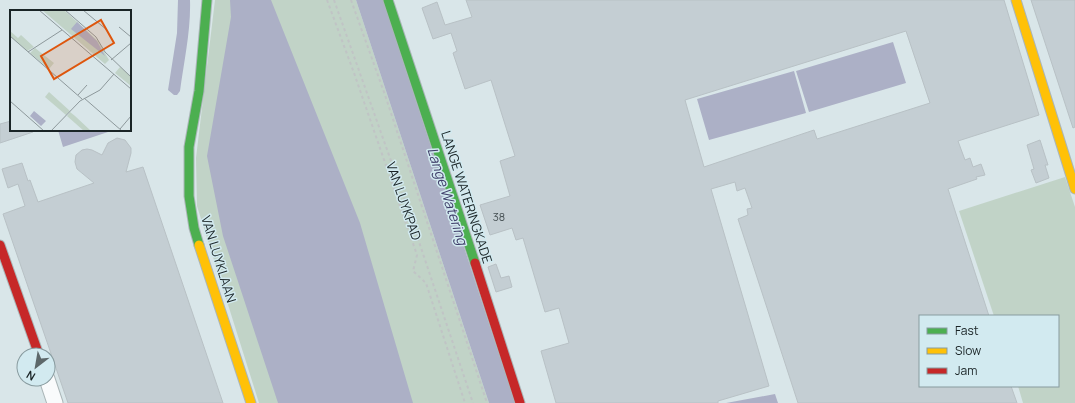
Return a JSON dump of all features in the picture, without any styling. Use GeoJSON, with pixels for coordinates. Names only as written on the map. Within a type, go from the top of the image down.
{"type":"FeatureCollection","features":[{"type":"Feature","properties":{"kind":"street","name":"VAN LUYKLAAN"},"geometry":{"type":"LineString","coordinates":[[207,0],[199,91],[189,147],[189,196],[194,228],[251,403]]}},
{"type":"Feature","properties":{"kind":"street","name":"LANGE WATERINGKADE"},"geometry":{"type":"LineString","coordinates":[[388,0],[520,403]]}},
{"type":"Feature","properties":{"kind":"street"},"geometry":{"type":"LineString","coordinates":[[1016,0],[1075,189]]}},
{"type":"Feature","properties":{"kind":"street"},"geometry":{"type":"LineString","coordinates":[[0,245],[35,347]]}},
{"type":"Feature","properties":{"kind":"street"},"geometry":{"type":"LineString","coordinates":[[50,387],[55,403]]}},
{"type":"Feature","properties":{"kind":"path"},"geometry":{"type":"LineString","coordinates":[[327,0],[417,254],[413,271],[426,283],[465,403]]}},
{"type":"Feature","properties":{"kind":"path","name":"VAN LUYKPAD"},"geometry":{"type":"LineString","coordinates":[[334,0],[407,206],[473,403]]}},
{"type":"Feature","properties":{"kind":"path"},"geometry":{"type":"LineString","coordinates":[[351,0],[390,109],[486,403]]}},
{"type":"Feature","properties":{"kind":"green space"},"geometry":{"type":"Polygon","coordinates":[[[215,0],[356,0],[489,403],[259,403],[197,206],[196,158],[215,0]]]}},
{"type":"Feature","properties":{"kind":"green space"},"geometry":{"type":"Polygon","coordinates":[[[1065,177],[1075,207],[1075,403],[1023,403],[1018,387],[1059,387],[1059,315],[994,315],[959,211],[1065,177]]]}},
{"type":"Feature","properties":{"kind":"water"},"geometry":{"type":"Polygon","coordinates":[[[178,0],[190,0],[190,11],[180,91],[177,95],[174,95],[168,90],[177,33],[178,0]]]}},
{"type":"Feature","properties":{"kind":"water"},"geometry":{"type":"Polygon","coordinates":[[[230,0],[271,0],[360,223],[413,403],[278,403],[223,236],[207,156],[231,17],[230,0]]]}},
{"type":"Feature","properties":{"kind":"water"},"geometry":{"type":"Polygon","coordinates":[[[356,0],[383,0],[515,403],[489,403],[356,0]]]}},
{"type":"Feature","properties":{"kind":"water"},"geometry":{"type":"Polygon","coordinates":[[[893,42],[906,83],[809,112],[796,71],[893,42]]]}},
{"type":"Feature","properties":{"kind":"water"},"geometry":{"type":"Polygon","coordinates":[[[794,71],[806,113],[709,140],[697,99],[794,71]]]}},
{"type":"Feature","properties":{"kind":"water"},"geometry":{"type":"Polygon","coordinates":[[[58,131],[111,131],[63,147],[58,131]]]}},
{"type":"Feature","properties":{"kind":"water"},"geometry":{"type":"Polygon","coordinates":[[[775,394],[778,403],[726,403],[775,394]]]}},
{"type":"Feature","properties":{"kind":"building"},"geometry":{"type":"Polygon","coordinates":[[[466,0],[1004,0],[1039,115],[958,141],[965,160],[970,158],[973,167],[981,164],[985,175],[976,177],[977,179],[948,189],[989,315],[919,315],[919,387],[1011,387],[1017,403],[798,403],[738,219],[748,215],[747,209],[752,208],[745,188],[737,191],[735,182],[711,189],[769,386],[718,401],[718,403],[556,403],[541,351],[569,343],[559,308],[545,312],[523,238],[516,240],[512,228],[490,235],[480,205],[510,196],[500,161],[515,156],[491,80],[465,89],[453,53],[457,51],[451,33],[433,39],[422,8],[437,2],[445,25],[472,17],[466,0]],[[906,31],[685,100],[704,167],[814,130],[817,139],[930,103],[906,31]]]}},
{"type":"Feature","properties":{"kind":"building"},"geometry":{"type":"Polygon","coordinates":[[[1031,0],[1075,0],[1075,127],[1073,128],[1031,0]]]}},
{"type":"Feature","properties":{"kind":"building"},"geometry":{"type":"Polygon","coordinates":[[[10,121],[10,131],[33,132],[0,143],[0,124],[10,121]]]}},
{"type":"Feature","properties":{"kind":"building"},"geometry":{"type":"Polygon","coordinates":[[[117,138],[125,140],[131,148],[126,172],[143,167],[223,403],[68,403],[56,368],[56,347],[49,347],[3,214],[25,206],[18,184],[8,188],[2,169],[22,163],[28,181],[30,180],[38,202],[94,183],[77,169],[75,162],[76,155],[82,150],[87,149],[102,155],[108,143],[117,138]]]}},
{"type":"Feature","properties":{"kind":"building"},"geometry":{"type":"Polygon","coordinates":[[[1040,140],[1048,165],[1045,165],[1049,178],[1036,183],[1031,170],[1034,169],[1027,145],[1040,140]]]}},
{"type":"Feature","properties":{"kind":"building"},"geometry":{"type":"Polygon","coordinates":[[[496,264],[501,278],[509,276],[512,287],[496,292],[488,267],[496,264]]]}},
{"type":"Feature","properties":{"kind":"traffic: fast"},"geometry":{"type":"LineString","coordinates":[[199,245],[194,228],[189,196],[189,147],[199,91],[207,0]]}},
{"type":"Feature","properties":{"kind":"traffic: fast"},"geometry":{"type":"LineString","coordinates":[[388,0],[475,263]]}},
{"type":"Feature","properties":{"kind":"traffic: slow"},"geometry":{"type":"LineString","coordinates":[[1016,0],[1075,189]]}},
{"type":"Feature","properties":{"kind":"traffic: slow"},"geometry":{"type":"LineString","coordinates":[[199,245],[251,403]]}},
{"type":"Feature","properties":{"kind":"traffic: jam"},"geometry":{"type":"LineString","coordinates":[[0,245],[36,347]]}},
{"type":"Feature","properties":{"kind":"traffic: jam"},"geometry":{"type":"LineString","coordinates":[[475,263],[520,403]]}},
{"type":"Feature","properties":{"kind":"water label","name":"Lange Watering"},"geometry":{"type":"Point","coordinates":[448,196]}}]}
